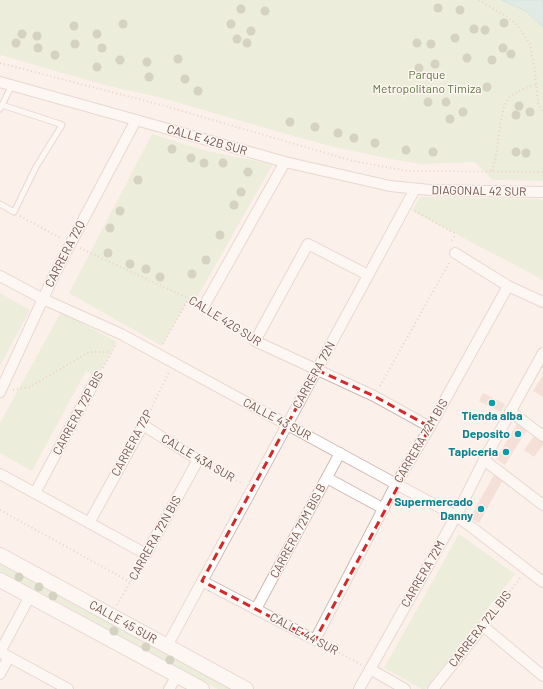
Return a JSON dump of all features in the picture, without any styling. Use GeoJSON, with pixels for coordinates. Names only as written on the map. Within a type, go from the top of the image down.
{"type":"FeatureCollection","features":[{"type":"Feature","properties":{"kind":"street","name":"CALLE 42B SUR"},"geometry":{"type":"LineString","coordinates":[[0,82],[285,162],[390,186],[415,189]]}},
{"type":"Feature","properties":{"kind":"street","name":"CARRERA 72Q"},"geometry":{"type":"LineString","coordinates":[[0,392],[42,299],[136,120]]}},
{"type":"Feature","properties":{"kind":"street"},"geometry":{"type":"LineString","coordinates":[[204,306],[285,162]]}},
{"type":"Feature","properties":{"kind":"street","name":"DIAGONAL 42 SUR"},"geometry":{"type":"LineString","coordinates":[[415,189],[543,192]]}},
{"type":"Feature","properties":{"kind":"street","name":"CARRERA 72N"},"geometry":{"type":"LineString","coordinates":[[167,646],[415,189]]}},
{"type":"Feature","properties":{"kind":"street"},"geometry":{"type":"LineString","coordinates":[[255,341],[308,244],[368,275]]}},
{"type":"Feature","properties":{"kind":"street"},"geometry":{"type":"LineString","coordinates":[[455,253],[508,286],[543,302]]}},
{"type":"Feature","properties":{"kind":"street","name":"CALLE 43 SUR"},"geometry":{"type":"LineString","coordinates":[[0,276],[42,299],[121,334],[456,516],[543,582]]}},
{"type":"Feature","properties":{"kind":"street","name":"CARRERA 72M BIS"},"geometry":{"type":"LineString","coordinates":[[315,640],[396,484],[508,286]]}},
{"type":"Feature","properties":{"kind":"street","name":"CALLE 42G SUR"},"geometry":{"type":"LineString","coordinates":[[255,341],[374,396],[430,426]]}},
{"type":"Feature","properties":{"kind":"street","name":"CARRERA 72M"},"geometry":{"type":"LineString","coordinates":[[359,689],[456,516],[510,411],[542,355]]}},
{"type":"Feature","properties":{"kind":"street","name":"CARRERA 72P BIS"},"geometry":{"type":"LineString","coordinates":[[35,493],[97,377]]}},
{"type":"Feature","properties":{"kind":"street"},"geometry":{"type":"LineString","coordinates":[[510,411],[543,436]]}},
{"type":"Feature","properties":{"kind":"street","name":"CALLE 43A SUR"},"geometry":{"type":"LineString","coordinates":[[143,425],[198,460]]}},
{"type":"Feature","properties":{"kind":"street","name":"CARRERA 72P"},"geometry":{"type":"LineString","coordinates":[[89,523],[143,425]]}},
{"type":"Feature","properties":{"kind":"street","name":"CARRERA 72M BIS B"},"geometry":{"type":"LineString","coordinates":[[256,609],[340,453]]}},
{"type":"Feature","properties":{"kind":"street","name":"CARRERA 72N BIS"},"geometry":{"type":"LineString","coordinates":[[146,554],[198,460]]}},
{"type":"Feature","properties":{"kind":"street"},"geometry":{"type":"LineString","coordinates":[[484,460],[543,505]]}},
{"type":"Feature","properties":{"kind":"street"},"geometry":{"type":"LineString","coordinates":[[0,474],[146,554]]}},
{"type":"Feature","properties":{"kind":"street"},"geometry":{"type":"LineString","coordinates":[[327,478],[384,509]]}},
{"type":"Feature","properties":{"kind":"street","name":"CALLE 45 SUR"},"geometry":{"type":"LineString","coordinates":[[0,555],[246,689]]}},
{"type":"Feature","properties":{"kind":"street","name":"CALLE 45 SUR"},"geometry":{"type":"LineString","coordinates":[[0,580],[202,689]]}},
{"type":"Feature","properties":{"kind":"street","name":"CALLE 44 SUR"},"geometry":{"type":"LineString","coordinates":[[202,581],[315,640]]}},
{"type":"Feature","properties":{"kind":"street"},"geometry":{"type":"LineString","coordinates":[[0,674],[3,654],[30,596]]}},
{"type":"Feature","properties":{"kind":"street"},"geometry":{"type":"LineString","coordinates":[[483,626],[543,676]]}},
{"type":"Feature","properties":{"kind":"street","name":"CARRERA 72L BIS"},"geometry":{"type":"LineString","coordinates":[[433,689],[483,626]]}},
{"type":"Feature","properties":{"kind":"street"},"geometry":{"type":"LineString","coordinates":[[3,654],[68,689]]}},
{"type":"Feature","properties":{"kind":"street"},"geometry":{"type":"LineString","coordinates":[[370,669],[405,689]]}},
{"type":"Feature","properties":{"kind":"street"},"geometry":{"type":"LineString","coordinates":[[169,689],[177,676]]}},
{"type":"Feature","properties":{"kind":"lane"},"geometry":{"type":"LineString","coordinates":[[0,204],[14,212],[36,167],[62,125],[1,107],[12,85]]}},
{"type":"Feature","properties":{"kind":"path"},"geometry":{"type":"LineString","coordinates":[[479,0],[509,18],[518,26],[530,44],[538,103],[543,114]]}},
{"type":"Feature","properties":{"kind":"path"},"geometry":{"type":"LineString","coordinates":[[0,63],[166,106],[352,161],[408,170],[543,172]]}},
{"type":"Feature","properties":{"kind":"path"},"geometry":{"type":"LineString","coordinates":[[492,171],[496,157],[503,111],[508,99],[528,86],[536,85]]}},
{"type":"Feature","properties":{"kind":"path"},"geometry":{"type":"LineString","coordinates":[[374,396],[455,253],[449,251],[448,248],[454,237],[454,233],[406,206]]}},
{"type":"Feature","properties":{"kind":"path","name":"CALLE 42G SUR"},"geometry":{"type":"LineString","coordinates":[[14,212],[70,244],[204,306],[255,341]]}},
{"type":"Feature","properties":{"kind":"path"},"geometry":{"type":"LineString","coordinates":[[158,354],[189,298]]}},
{"type":"Feature","properties":{"kind":"path","name":"CARRERA 72P BIS"},"geometry":{"type":"LineString","coordinates":[[97,377],[121,334]]}},
{"type":"Feature","properties":{"kind":"path"},"geometry":{"type":"LineString","coordinates":[[0,392],[30,388],[89,352],[112,352]]}},
{"type":"Feature","properties":{"kind":"path","name":"CARRERA 72P"},"geometry":{"type":"LineString","coordinates":[[143,425],[174,362]]}},
{"type":"Feature","properties":{"kind":"path","name":"CALLE 43A SUR"},"geometry":{"type":"LineString","coordinates":[[198,460],[253,489]]}},
{"type":"Feature","properties":{"kind":"path"},"geometry":{"type":"LineString","coordinates":[[0,510],[130,582]]}},
{"type":"Feature","properties":{"kind":"path","name":"CARRERA 72N BIS"},"geometry":{"type":"LineString","coordinates":[[111,616],[146,554]]}},
{"type":"Feature","properties":{"kind":"path","name":"CARRERA 72L BIS"},"geometry":{"type":"LineString","coordinates":[[483,626],[527,569]]}},
{"type":"Feature","properties":{"kind":"path","name":"CALLE 44 SUR"},"geometry":{"type":"LineString","coordinates":[[315,640],[370,669]]}},
{"type":"Feature","properties":{"kind":"highlighted area"},"geometry":{"type":"Polygon","coordinates":[[[317,370],[374,396],[430,427],[315,640],[202,581],[317,370]]]}},
{"type":"Feature","properties":{"kind":"green space","name":"Parque Metropolitano Timiza"},"geometry":{"type":"Polygon","coordinates":[[[0,0],[543,0],[543,181],[493,180],[475,162],[421,164],[334,147],[162,98],[105,85],[0,55],[0,0]]]}},
{"type":"Feature","properties":{"kind":"green space"},"geometry":{"type":"Polygon","coordinates":[[[152,134],[207,151],[273,164],[195,301],[189,298],[162,346],[69,293],[152,134]]]}},
{"type":"Feature","properties":{"kind":"green space"},"geometry":{"type":"Polygon","coordinates":[[[420,197],[543,200],[543,280],[412,211],[420,197]]]}},
{"type":"Feature","properties":{"kind":"green space"},"geometry":{"type":"Polygon","coordinates":[[[0,293],[30,310],[0,366],[0,293]]]}},
{"type":"Feature","properties":{"kind":"green space"},"geometry":{"type":"Polygon","coordinates":[[[61,312],[117,342],[97,377],[86,371],[32,471],[0,453],[0,423],[61,312]]]}},
{"type":"Feature","properties":{"kind":"green space"},"geometry":{"type":"Polygon","coordinates":[[[459,534],[515,574],[425,689],[422,689],[384,668],[459,534]]]}},
{"type":"Feature","properties":{"kind":"green space"},"geometry":{"type":"Polygon","coordinates":[[[0,562],[142,641],[233,689],[218,689],[0,571],[0,562]]]}},
{"type":"Feature","properties":{"kind":"water"},"geometry":{"type":"Polygon","coordinates":[[[501,0],[543,0],[543,27],[526,11],[501,0]]]}},
{"type":"Feature","properties":{"kind":"building"},"geometry":{"type":"Polygon","coordinates":[[[543,375],[543,397],[533,391],[543,375]]]}},
{"type":"Feature","properties":{"kind":"building","name":"Tienda alba"},"geometry":{"type":"Polygon","coordinates":[[[483,393],[505,404],[501,412],[479,401],[483,393]]]}},
{"type":"Feature","properties":{"kind":"building"},"geometry":{"type":"Polygon","coordinates":[[[518,422],[528,428],[505,465],[496,459],[518,422]]]}},
{"type":"Feature","properties":{"kind":"building"},"geometry":{"type":"Polygon","coordinates":[[[535,435],[543,441],[543,445],[534,457],[524,450],[535,435]]]}},
{"type":"Feature","properties":{"kind":"building"},"geometry":{"type":"Polygon","coordinates":[[[495,473],[504,478],[479,523],[470,518],[495,473]]]}},
{"type":"Feature","properties":{"kind":"place","name":"Tienda alba"},"geometry":{"type":"Point","coordinates":[492,403]}},
{"type":"Feature","properties":{"kind":"place","name":"Deposito"},"geometry":{"type":"Point","coordinates":[518,434]}},
{"type":"Feature","properties":{"kind":"place","name":"Tapiceria"},"geometry":{"type":"Point","coordinates":[506,452]}},
{"type":"Feature","properties":{"kind":"place","name":"Supermercado Danny"},"geometry":{"type":"Point","coordinates":[481,509]}}]}
